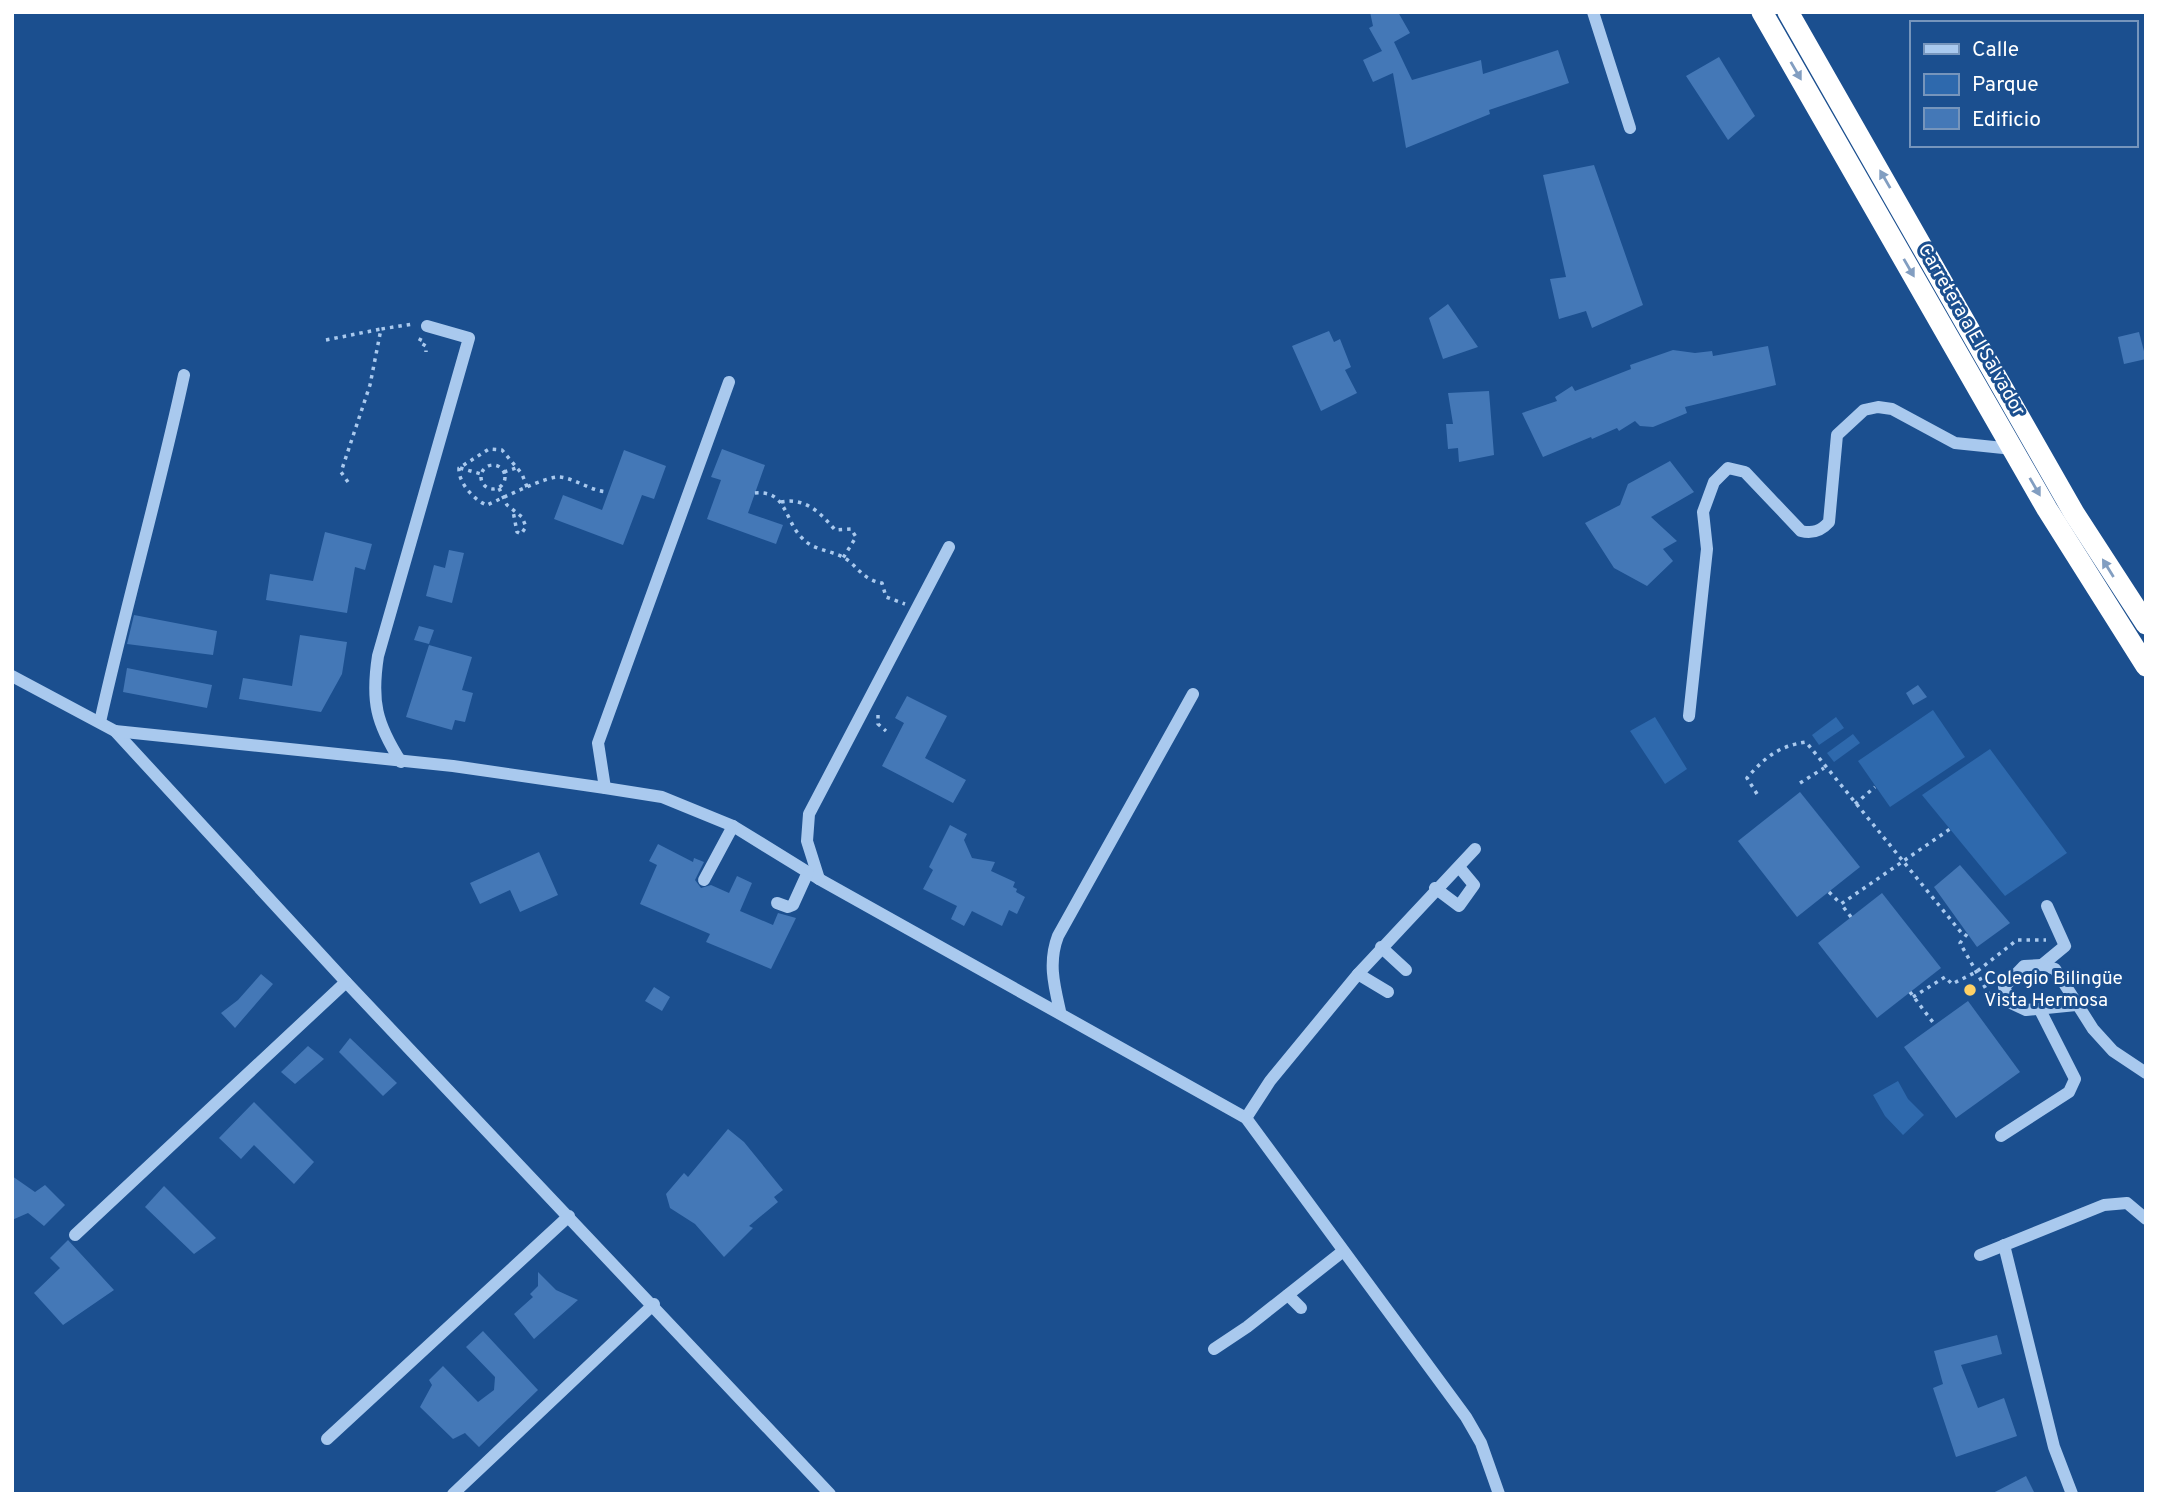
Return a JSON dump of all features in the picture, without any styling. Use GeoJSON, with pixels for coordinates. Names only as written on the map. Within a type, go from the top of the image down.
{"type":"FeatureCollection","features":[{"type":"Feature","properties":{"kind":"highway","name":"Carretera a El Salvador"},"geometry":{"type":"LineString","coordinates":[[1762,12],[2013,449],[2146,666]]}},
{"type":"Feature","properties":{"kind":"highway","name":"Carretera a El Salvador"},"geometry":{"type":"LineString","coordinates":[[1788,12],[2074,513],[2146,624]]}},
{"type":"Feature","properties":{"kind":"street"},"geometry":{"type":"LineString","coordinates":[[1593,12],[1630,128]]}},
{"type":"Feature","properties":{"kind":"street"},"geometry":{"type":"LineString","coordinates":[[401,762],[379,718],[373,692],[378,656],[469,338],[427,326]]}},
{"type":"Feature","properties":{"kind":"street"},"geometry":{"type":"LineString","coordinates":[[100,722],[121,627],[160,486],[184,375]]}},
{"type":"Feature","properties":{"kind":"street"},"geometry":{"type":"LineString","coordinates":[[605,788],[598,743],[729,382]]}},
{"type":"Feature","properties":{"kind":"street"},"geometry":{"type":"LineString","coordinates":[[1689,716],[1701,632],[1707,550],[1703,512],[1707,496],[1721,472],[1728,468],[1745,472],[1801,531],[1809,533],[1817,532],[1829,522],[1837,435],[1864,410],[1878,407],[1892,409],[1955,443],[2013,449]]}},
{"type":"Feature","properties":{"kind":"street"},"geometry":{"type":"LineString","coordinates":[[777,903],[793,905],[813,875],[807,841],[809,814],[854,723],[918,609],[949,547]]}},
{"type":"Feature","properties":{"kind":"street"},"geometry":{"type":"LineString","coordinates":[[12,676],[115,731],[346,982],[654,1304],[830,1494]]}},
{"type":"Feature","properties":{"kind":"street"},"geometry":{"type":"LineString","coordinates":[[1060,1011],[1052,971],[1052,953],[1058,936],[1193,694]]}},
{"type":"Feature","properties":{"kind":"street"},"geometry":{"type":"LineString","coordinates":[[115,731],[453,766],[605,788],[662,797],[733,826],[813,875],[1060,1011],[1246,1118],[1466,1417],[1481,1444],[1499,1494]]}},
{"type":"Feature","properties":{"kind":"street"},"geometry":{"type":"LineString","coordinates":[[704,880],[733,826]]}},
{"type":"Feature","properties":{"kind":"street"},"geometry":{"type":"LineString","coordinates":[[1246,1118],[1270,1081],[1358,974],[1435,888],[1475,849]]}},
{"type":"Feature","properties":{"kind":"street"},"geometry":{"type":"LineString","coordinates":[[1435,888],[1459,906],[1475,885],[1459,867]]}},
{"type":"Feature","properties":{"kind":"street"},"geometry":{"type":"LineString","coordinates":[[2042,965],[2065,946],[2047,906]]}},
{"type":"Feature","properties":{"kind":"street"},"geometry":{"type":"LineString","coordinates":[[1381,947],[1406,970]]}},
{"type":"Feature","properties":{"kind":"street"},"geometry":{"type":"LineString","coordinates":[[2076,1005],[2026,1010],[2011,1003],[2004,987],[2024,966],[2042,965],[2055,969],[2076,1005],[2113,1051],[2146,1073]]}},
{"type":"Feature","properties":{"kind":"street"},"geometry":{"type":"LineString","coordinates":[[1358,974],[1380,990],[1388,992]]}},
{"type":"Feature","properties":{"kind":"street"},"geometry":{"type":"LineString","coordinates":[[75,1235],[346,982]]}},
{"type":"Feature","properties":{"kind":"street"},"geometry":{"type":"LineString","coordinates":[[2001,1136],[2073,1086],[2075,1079],[2040,1010]]}},
{"type":"Feature","properties":{"kind":"street"},"geometry":{"type":"LineString","coordinates":[[1980,1255],[2104,1205],[2127,1203],[2146,1219]]}},
{"type":"Feature","properties":{"kind":"street"},"geometry":{"type":"LineString","coordinates":[[327,1438],[569,1216]]}},
{"type":"Feature","properties":{"kind":"street"},"geometry":{"type":"LineString","coordinates":[[2004,1245],[2054,1447],[2072,1494]]}},
{"type":"Feature","properties":{"kind":"street"},"geometry":{"type":"LineString","coordinates":[[1214,1349],[1342,1252]]}},
{"type":"Feature","properties":{"kind":"street"},"geometry":{"type":"LineString","coordinates":[[1288,1295],[1301,1308]]}},
{"type":"Feature","properties":{"kind":"street"},"geometry":{"type":"LineString","coordinates":[[453,1494],[654,1304]]}},
{"type":"Feature","properties":{"kind":"path"},"geometry":{"type":"LineString","coordinates":[[326,341],[421,322],[427,326]]}},
{"type":"Feature","properties":{"kind":"path"},"geometry":{"type":"LineString","coordinates":[[348,482],[341,472],[370,385],[381,330]]}},
{"type":"Feature","properties":{"kind":"path"},"geometry":{"type":"LineString","coordinates":[[459,468],[489,449],[502,450],[527,487]]}},
{"type":"Feature","properties":{"kind":"path"},"geometry":{"type":"LineString","coordinates":[[481,474],[493,465],[505,472]]}},
{"type":"Feature","properties":{"kind":"path"},"geometry":{"type":"LineString","coordinates":[[459,468],[481,474]]}},
{"type":"Feature","properties":{"kind":"path"},"geometry":{"type":"LineString","coordinates":[[459,468],[462,480],[477,502],[487,505],[527,487],[561,477],[594,491],[608,492]]}},
{"type":"Feature","properties":{"kind":"path"},"geometry":{"type":"LineString","coordinates":[[505,472],[516,468]]}},
{"type":"Feature","properties":{"kind":"path"},"geometry":{"type":"LineString","coordinates":[[499,488],[506,478],[505,472]]}},
{"type":"Feature","properties":{"kind":"path"},"geometry":{"type":"LineString","coordinates":[[481,474],[483,485],[499,488]]}},
{"type":"Feature","properties":{"kind":"path"},"geometry":{"type":"LineString","coordinates":[[499,488],[513,511],[526,523],[521,534],[517,531],[513,511]]}},
{"type":"Feature","properties":{"kind":"path"},"geometry":{"type":"LineString","coordinates":[[755,494],[765,492],[781,502],[802,538],[811,546],[850,561],[858,572],[882,583],[886,597],[918,609]]}},
{"type":"Feature","properties":{"kind":"path"},"geometry":{"type":"LineString","coordinates":[[781,502],[796,501],[817,509],[835,530],[851,529],[856,537],[843,558]]}},
{"type":"Feature","properties":{"kind":"path"},"geometry":{"type":"LineString","coordinates":[[1757,794],[1747,778],[1783,746],[1806,742],[1824,768],[1964,936]]}},
{"type":"Feature","properties":{"kind":"path"},"geometry":{"type":"LineString","coordinates":[[1800,783],[1824,768]]}},
{"type":"Feature","properties":{"kind":"path"},"geometry":{"type":"LineString","coordinates":[[1855,804],[1875,787]]}},
{"type":"Feature","properties":{"kind":"path"},"geometry":{"type":"LineString","coordinates":[[1841,904],[1905,863],[1950,829]]}},
{"type":"Feature","properties":{"kind":"path"},"geometry":{"type":"LineString","coordinates":[[1829,892],[1851,917]]}},
{"type":"Feature","properties":{"kind":"path"},"geometry":{"type":"LineString","coordinates":[[1935,1025],[1912,994],[1945,977],[1952,984],[1976,972],[2017,940],[2038,937],[2049,941]]}},
{"type":"Feature","properties":{"kind":"green space"},"geometry":{"type":"Polygon","coordinates":[[[1933,710],[1965,757],[1890,807],[1858,761],[1933,710]]]}},
{"type":"Feature","properties":{"kind":"green space"},"geometry":{"type":"Polygon","coordinates":[[[1655,717],[1687,769],[1665,784],[1630,731],[1655,717]]]}},
{"type":"Feature","properties":{"kind":"green space"},"geometry":{"type":"Polygon","coordinates":[[[1836,717],[1844,728],[1819,745],[1812,735],[1836,717]]]}},
{"type":"Feature","properties":{"kind":"green space"},"geometry":{"type":"Polygon","coordinates":[[[1853,734],[1860,743],[1834,762],[1827,753],[1853,734]]]}},
{"type":"Feature","properties":{"kind":"green space"},"geometry":{"type":"Polygon","coordinates":[[[1990,749],[2067,853],[2005,896],[1922,795],[1990,749]]]}},
{"type":"Feature","properties":{"kind":"green space"},"geometry":{"type":"Polygon","coordinates":[[[1898,1081],[1908,1099],[1924,1115],[1903,1135],[1885,1116],[1873,1095],[1898,1081]]]}},
{"type":"Feature","properties":{"kind":"building"},"geometry":{"type":"Polygon","coordinates":[[[1370,12],[1398,12],[1410,33],[1394,42],[1412,80],[1481,60],[1483,74],[1558,50],[1569,83],[1489,110],[1490,114],[1406,148],[1393,73],[1373,82],[1363,60],[1382,51],[1369,28],[1373,26],[1370,12]]]}},
{"type":"Feature","properties":{"kind":"building"},"geometry":{"type":"Polygon","coordinates":[[[1719,57],[1755,116],[1728,140],[1686,76],[1719,57]]]}},
{"type":"Feature","properties":{"kind":"building"},"geometry":{"type":"Polygon","coordinates":[[[1594,165],[1643,305],[1592,328],[1586,311],[1559,319],[1550,279],[1566,277],[1543,175],[1594,165]]]}},
{"type":"Feature","properties":{"kind":"building"},"geometry":{"type":"Polygon","coordinates":[[[1448,304],[1478,347],[1443,359],[1429,318],[1448,304]]]}},
{"type":"Feature","properties":{"kind":"building"},"geometry":{"type":"Polygon","coordinates":[[[1329,331],[1334,342],[1340,339],[1351,367],[1345,370],[1357,393],[1321,411],[1292,346],[1329,331]]]}},
{"type":"Feature","properties":{"kind":"building"},"geometry":{"type":"Polygon","coordinates":[[[2139,332],[2146,359],[2124,364],[2118,337],[2139,332]]]}},
{"type":"Feature","properties":{"kind":"building"},"geometry":{"type":"Polygon","coordinates":[[[1768,346],[1776,385],[1685,407],[1687,413],[1653,427],[1640,426],[1635,421],[1619,431],[1617,428],[1543,457],[1522,413],[1557,401],[1555,397],[1572,386],[1575,391],[1631,369],[1630,365],[1673,350],[1695,353],[1712,351],[1713,356],[1768,346]]]}},
{"type":"Feature","properties":{"kind":"building"},"geometry":{"type":"Polygon","coordinates":[[[1489,391],[1494,455],[1459,462],[1458,448],[1448,449],[1446,424],[1453,424],[1448,393],[1489,391]]]}},
{"type":"Feature","properties":{"kind":"building"},"geometry":{"type":"Polygon","coordinates":[[[722,449],[765,465],[748,513],[783,525],[776,544],[707,519],[721,480],[711,477],[722,449]]]}},
{"type":"Feature","properties":{"kind":"building"},"geometry":{"type":"Polygon","coordinates":[[[624,450],[666,466],[654,499],[642,495],[623,545],[554,519],[563,495],[602,510],[624,450]]]}},
{"type":"Feature","properties":{"kind":"building"},"geometry":{"type":"Polygon","coordinates":[[[1670,461],[1694,492],[1651,517],[1677,541],[1663,549],[1673,561],[1647,586],[1614,568],[1585,523],[1620,505],[1628,484],[1670,461]]]}},
{"type":"Feature","properties":{"kind":"building"},"geometry":{"type":"Polygon","coordinates":[[[325,532],[372,544],[365,570],[355,567],[347,613],[266,600],[270,574],[313,581],[325,532]]]}},
{"type":"Feature","properties":{"kind":"building"},"geometry":{"type":"Polygon","coordinates":[[[449,550],[464,553],[452,603],[426,596],[434,565],[445,568],[449,550]]]}},
{"type":"Feature","properties":{"kind":"building"},"geometry":{"type":"Polygon","coordinates":[[[134,615],[217,631],[213,655],[127,644],[134,615]]]}},
{"type":"Feature","properties":{"kind":"building"},"geometry":{"type":"Polygon","coordinates":[[[419,626],[434,630],[429,644],[414,640],[419,626]]]}},
{"type":"Feature","properties":{"kind":"building"},"geometry":{"type":"Polygon","coordinates":[[[300,635],[347,642],[342,674],[321,712],[239,699],[243,678],[292,686],[300,635]]]}},
{"type":"Feature","properties":{"kind":"building"},"geometry":{"type":"Polygon","coordinates":[[[429,645],[472,657],[462,690],[473,693],[465,722],[455,720],[452,730],[406,717],[429,645]]]}},
{"type":"Feature","properties":{"kind":"building"},"geometry":{"type":"Polygon","coordinates":[[[127,668],[212,685],[207,708],[123,692],[127,668]]]}},
{"type":"Feature","properties":{"kind":"building"},"geometry":{"type":"Polygon","coordinates":[[[1918,685],[1927,697],[1913,705],[1906,693],[1918,685]]]}},
{"type":"Feature","properties":{"kind":"building"},"geometry":{"type":"Polygon","coordinates":[[[907,696],[947,716],[925,758],[966,780],[953,803],[882,766],[904,723],[895,718],[907,696]]]}},
{"type":"Feature","properties":{"kind":"building"},"geometry":{"type":"Polygon","coordinates":[[[1800,792],[1860,867],[1797,917],[1738,841],[1800,792]]]}},
{"type":"Feature","properties":{"kind":"building"},"geometry":{"type":"Polygon","coordinates":[[[950,825],[967,834],[964,840],[972,858],[995,862],[991,871],[1015,882],[1013,887],[1017,889],[1016,892],[1025,897],[1017,914],[1009,910],[1002,926],[972,911],[964,926],[951,919],[957,906],[923,889],[933,870],[929,867],[950,825]]]}},
{"type":"Feature","properties":{"kind":"building"},"geometry":{"type":"Polygon","coordinates":[[[658,844],[693,862],[694,858],[704,862],[695,880],[701,888],[711,885],[729,893],[737,876],[752,883],[740,911],[773,925],[778,913],[796,918],[771,969],[706,942],[710,934],[640,904],[657,865],[649,861],[658,844]]]}},
{"type":"Feature","properties":{"kind":"building"},"geometry":{"type":"Polygon","coordinates":[[[539,852],[558,895],[520,912],[510,890],[480,904],[470,883],[539,852]]]}},
{"type":"Feature","properties":{"kind":"building"},"geometry":{"type":"Polygon","coordinates":[[[1960,865],[2010,923],[1977,947],[1934,887],[1960,865]]]}},
{"type":"Feature","properties":{"kind":"building"},"geometry":{"type":"Polygon","coordinates":[[[1882,893],[1941,968],[1877,1018],[1818,943],[1882,893]]]}},
{"type":"Feature","properties":{"kind":"building"},"geometry":{"type":"Polygon","coordinates":[[[261,974],[273,984],[235,1028],[221,1013],[238,1000],[261,974]]]}},
{"type":"Feature","properties":{"kind":"building"},"geometry":{"type":"Polygon","coordinates":[[[654,987],[670,997],[662,1011],[645,1001],[654,987]]]}},
{"type":"Feature","properties":{"kind":"building"},"geometry":{"type":"Polygon","coordinates":[[[1968,1001],[2020,1072],[1956,1118],[1904,1047],[1968,1001]]]}},
{"type":"Feature","properties":{"kind":"building"},"geometry":{"type":"Polygon","coordinates":[[[350,1038],[397,1083],[383,1096],[339,1052],[350,1038]]]}},
{"type":"Feature","properties":{"kind":"building"},"geometry":{"type":"Polygon","coordinates":[[[308,1046],[324,1059],[295,1084],[281,1072],[308,1046]]]}},
{"type":"Feature","properties":{"kind":"building"},"geometry":{"type":"Polygon","coordinates":[[[254,1102],[314,1162],[294,1184],[254,1145],[241,1159],[219,1138],[254,1102]]]}},
{"type":"Feature","properties":{"kind":"building"},"geometry":{"type":"Polygon","coordinates":[[[728,1129],[744,1142],[783,1190],[774,1197],[778,1202],[749,1226],[753,1228],[724,1257],[695,1224],[670,1208],[666,1194],[684,1173],[688,1177],[728,1129]]]}},
{"type":"Feature","properties":{"kind":"building"},"geometry":{"type":"Polygon","coordinates":[[[12,1176],[35,1192],[45,1185],[65,1205],[44,1226],[28,1213],[12,1220],[12,1176]]]}},
{"type":"Feature","properties":{"kind":"building"},"geometry":{"type":"Polygon","coordinates":[[[164,1186],[216,1238],[194,1254],[145,1207],[164,1186]]]}},
{"type":"Feature","properties":{"kind":"building"},"geometry":{"type":"Polygon","coordinates":[[[68,1240],[114,1290],[63,1325],[34,1293],[60,1268],[50,1258],[68,1240]]]}},
{"type":"Feature","properties":{"kind":"building"},"geometry":{"type":"Polygon","coordinates":[[[538,1272],[556,1290],[578,1300],[534,1339],[514,1314],[533,1297],[530,1294],[538,1286],[538,1272]]]}},
{"type":"Feature","properties":{"kind":"building"},"geometry":{"type":"Polygon","coordinates":[[[483,1331],[538,1390],[479,1447],[465,1433],[453,1439],[420,1407],[432,1385],[429,1380],[443,1366],[478,1402],[494,1390],[495,1377],[466,1347],[483,1331]]]}},
{"type":"Feature","properties":{"kind":"building"},"geometry":{"type":"Polygon","coordinates":[[[1997,1335],[2002,1354],[1961,1365],[1978,1408],[2004,1398],[2017,1436],[1956,1457],[1933,1388],[1943,1384],[1934,1351],[1997,1335]]]}},
{"type":"Feature","properties":{"kind":"building"},"geometry":{"type":"Polygon","coordinates":[[[2026,1476],[2035,1494],[1991,1494],[2026,1476]]]}},
{"type":"Feature","properties":{"kind":"place","name":"Colegio Bilingüe Vista Hermosa"},"geometry":{"type":"Point","coordinates":[1970,990]}}]}
